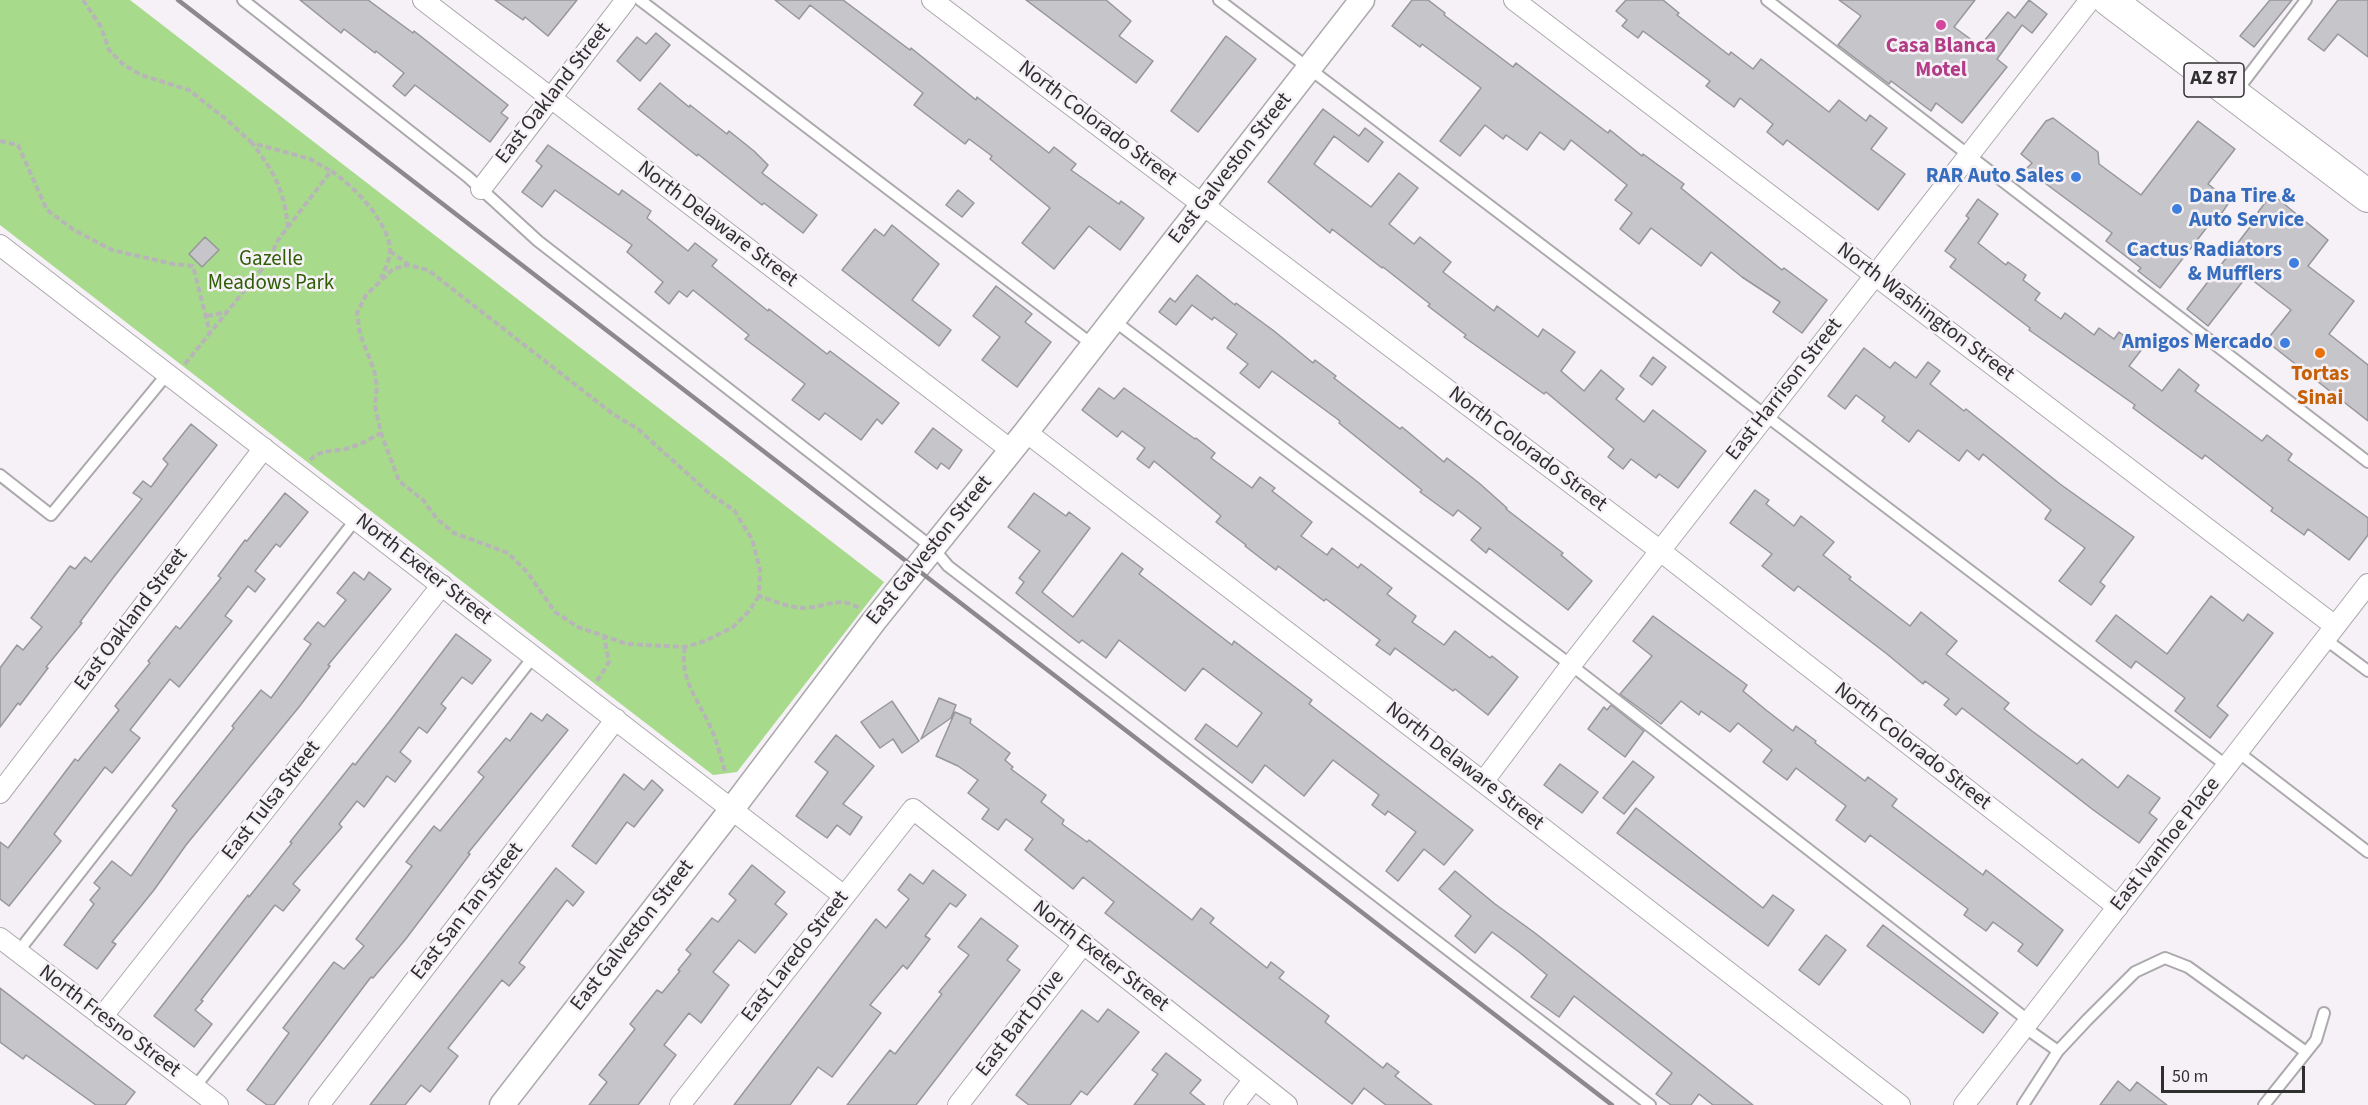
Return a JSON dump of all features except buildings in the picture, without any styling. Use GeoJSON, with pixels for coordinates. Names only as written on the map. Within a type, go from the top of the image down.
{"type":"FeatureCollection","features":[{"type":"Feature","properties":{"kind":"main road","name":"AZ 87"},"geometry":{"type":"LineString","coordinates":[[2109,0],[2368,196]]}},
{"type":"Feature","properties":{"kind":"street","name":"North Delaware Street"},"geometry":{"type":"LineString","coordinates":[[423,0],[550,99],[1483,782],[1900,1105]]}},
{"type":"Feature","properties":{"kind":"street","name":"East Oakland Street"},"geometry":{"type":"LineString","coordinates":[[481,189],[626,0]]}},
{"type":"Feature","properties":{"kind":"street","name":"North Colorado Street"},"geometry":{"type":"LineString","coordinates":[[932,0],[1661,552],[2118,907]]}},
{"type":"Feature","properties":{"kind":"street","name":"East Galveston Street"},"geometry":{"type":"LineString","coordinates":[[502,1105],[732,809],[874,621],[1018,441],[1362,0]]}},
{"type":"Feature","properties":{"kind":"street","name":"North Washington Street"},"geometry":{"type":"LineString","coordinates":[[1514,0],[1874,274],[2330,633]]}},
{"type":"Feature","properties":{"kind":"street","name":"East Harrison Street"},"geometry":{"type":"LineString","coordinates":[[1483,782],[1874,274],[2090,0]]}},
{"type":"Feature","properties":{"kind":"street","name":"North Exeter Street"},"geometry":{"type":"LineString","coordinates":[[0,245],[176,369],[264,448],[844,896]]}},
{"type":"Feature","properties":{"kind":"street","name":"East Oakland Street"},"geometry":{"type":"LineString","coordinates":[[0,793],[264,448]]}},
{"type":"Feature","properties":{"kind":"street","name":"East Ivanhoe Place"},"geometry":{"type":"LineString","coordinates":[[1964,1105],[2368,584]]}},
{"type":"Feature","properties":{"kind":"street","name":"East Tulsa Street"},"geometry":{"type":"LineString","coordinates":[[102,1017],[442,585]]}},
{"type":"Feature","properties":{"kind":"street","name":"East San Tan Street"},"geometry":{"type":"LineString","coordinates":[[319,1105],[616,720]]}},
{"type":"Feature","properties":{"kind":"street","name":"North Exeter Street"},"geometry":{"type":"LineString","coordinates":[[913,809],[1287,1105]]}},
{"type":"Feature","properties":{"kind":"street","name":"East Laredo Street"},"geometry":{"type":"LineString","coordinates":[[680,1105],[913,809]]}},
{"type":"Feature","properties":{"kind":"street","name":"North Fresno Street"},"geometry":{"type":"LineString","coordinates":[[0,938],[218,1105]]}},
{"type":"Feature","properties":{"kind":"street","name":"East Bart Drive"},"geometry":{"type":"LineString","coordinates":[[958,1105],[1084,943]]}},
{"type":"Feature","properties":{"kind":"street"},"geometry":{"type":"LineString","coordinates":[[1234,1105],[1254,1079]]}},
{"type":"Feature","properties":{"kind":"lane"},"geometry":{"type":"LineString","coordinates":[[243,0],[481,189],[538,241],[933,548],[948,566],[1650,1105]]}},
{"type":"Feature","properties":{"kind":"lane"},"geometry":{"type":"LineString","coordinates":[[640,0],[1093,345]]}},
{"type":"Feature","properties":{"kind":"lane"},"geometry":{"type":"LineString","coordinates":[[1219,0],[1766,415],[2232,759],[2368,852]]}},
{"type":"Feature","properties":{"kind":"lane"},"geometry":{"type":"LineString","coordinates":[[1767,0],[2368,462]]}},
{"type":"Feature","properties":{"kind":"lane"},"geometry":{"type":"LineString","coordinates":[[2234,94],[2306,0]]}},
{"type":"Feature","properties":{"kind":"lane"},"geometry":{"type":"LineString","coordinates":[[1113,320],[1571,665],[2027,1024],[2058,1051]]}},
{"type":"Feature","properties":{"kind":"lane"},"geometry":{"type":"LineString","coordinates":[[0,475],[51,515],[176,369]]}},
{"type":"Feature","properties":{"kind":"lane"},"geometry":{"type":"LineString","coordinates":[[18,952],[356,519]]}},
{"type":"Feature","properties":{"kind":"lane"},"geometry":{"type":"LineString","coordinates":[[2330,633],[2368,671]]}},
{"type":"Feature","properties":{"kind":"lane"},"geometry":{"type":"LineString","coordinates":[[195,1087],[534,656]]}},
{"type":"Feature","properties":{"kind":"lane"},"geometry":{"type":"LineString","coordinates":[[2023,1105],[2058,1051],[2135,972],[2165,958],[2188,967],[2306,1052]]}},
{"type":"Feature","properties":{"kind":"lane"},"geometry":{"type":"LineString","coordinates":[[2264,1105],[2316,1040],[2324,1013]]}},
{"type":"Feature","properties":{"kind":"path"},"geometry":{"type":"LineString","coordinates":[[82,0],[101,27],[110,50],[124,65],[141,75],[189,90],[252,143],[270,166],[285,200],[288,228]]}},
{"type":"Feature","properties":{"kind":"path"},"geometry":{"type":"LineString","coordinates":[[0,141],[18,145],[47,210],[74,231],[112,250],[173,264],[193,266],[210,333]]}},
{"type":"Feature","properties":{"kind":"path"},"geometry":{"type":"LineString","coordinates":[[252,143],[310,159],[343,179],[381,222],[390,251],[408,265],[428,270],[475,305],[613,414],[638,429],[710,494],[734,510],[752,539],[760,570],[759,596],[749,611],[733,627],[705,641],[684,646],[627,644],[578,627],[555,612],[527,572],[508,553],[454,533],[437,519],[423,500],[399,481],[381,433],[375,406],[377,386],[374,370],[360,334],[357,313],[366,295],[381,279],[393,269],[408,265]]}},
{"type":"Feature","properties":{"kind":"path"},"geometry":{"type":"LineString","coordinates":[[176,369],[210,333],[269,260],[278,240],[331,171]]}},
{"type":"Feature","properties":{"kind":"path"},"geometry":{"type":"LineString","coordinates":[[381,279],[390,251]]}},
{"type":"Feature","properties":{"kind":"path"},"geometry":{"type":"LineString","coordinates":[[207,316],[228,311]]}},
{"type":"Feature","properties":{"kind":"path"},"geometry":{"type":"LineString","coordinates":[[310,461],[315,455],[327,450],[345,449],[381,433]]}},
{"type":"Feature","properties":{"kind":"path"},"geometry":{"type":"LineString","coordinates":[[759,596],[786,605],[805,608],[842,601],[860,610]]}},
{"type":"Feature","properties":{"kind":"path"},"geometry":{"type":"LineString","coordinates":[[597,681],[609,662],[604,637]]}},
{"type":"Feature","properties":{"kind":"path"},"geometry":{"type":"LineString","coordinates":[[684,646],[682,661],[687,679],[710,726],[724,771]]}},
{"type":"Feature","properties":{"kind":"green space","name":"Gazelle Meadows Park"},"geometry":{"type":"Polygon","coordinates":[[[0,0],[130,0],[884,582],[737,772],[713,775],[0,225],[0,0]]]}},
{"type":"Feature","properties":{"kind":"railway"},"geometry":{"type":"LineString","coordinates":[[178,0],[1612,1105]]}},
{"type":"Feature","properties":{"kind":"place","name":"Casa Blanca Motel"},"geometry":{"type":"Point","coordinates":[1941,25]}},
{"type":"Feature","properties":{"kind":"place","name":"RAR Auto Sales"},"geometry":{"type":"Point","coordinates":[2076,177]}},
{"type":"Feature","properties":{"kind":"place","name":"Dana Tire & Auto Service"},"geometry":{"type":"Point","coordinates":[2177,209]}},
{"type":"Feature","properties":{"kind":"place","name":"Cactus Radiators & Mufflers"},"geometry":{"type":"Point","coordinates":[2294,263]}},
{"type":"Feature","properties":{"kind":"place","name":"Amigos Mercado"},"geometry":{"type":"Point","coordinates":[2285,343]}},
{"type":"Feature","properties":{"kind":"place","name":"Tortas Sinai"},"geometry":{"type":"Point","coordinates":[2320,353]}}]}
